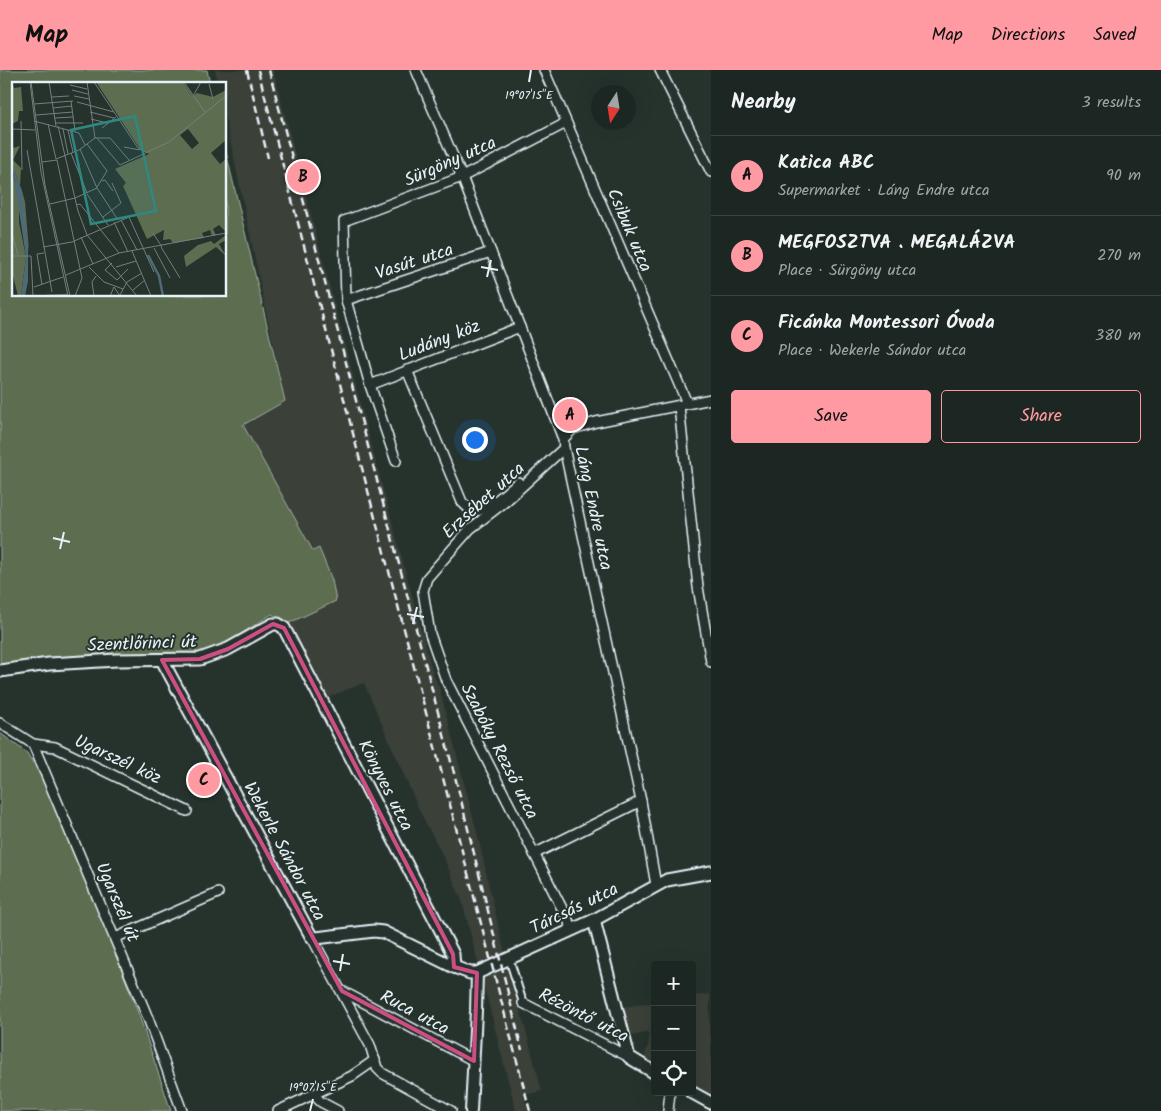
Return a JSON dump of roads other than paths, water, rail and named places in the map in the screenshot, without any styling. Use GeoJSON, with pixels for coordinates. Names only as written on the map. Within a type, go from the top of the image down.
{"type":"FeatureCollection","features":[{"type":"Feature","properties":{"kind":"main road","name":"Szentlőrinci út"},"geometry":{"type":"LineString","coordinates":[[0,671],[49,664],[200,659],[216,655],[273,624],[278,624]]}},
{"type":"Feature","properties":{"kind":"main road","name":"Könyves utca"},"geometry":{"type":"LineString","coordinates":[[278,624],[284,628],[454,954],[454,967]]}},
{"type":"Feature","properties":{"kind":"main road","name":"Wekerle Sándor utca"},"geometry":{"type":"LineString","coordinates":[[162,660],[311,936]]}},
{"type":"Feature","properties":{"kind":"main road","name":"Tárcsás utca"},"geometry":{"type":"LineString","coordinates":[[476,974],[594,920],[667,880],[711,872]]}},
{"type":"Feature","properties":{"kind":"main road"},"geometry":{"type":"LineString","coordinates":[[594,920],[629,1058]]}},
{"type":"Feature","properties":{"kind":"main road"},"geometry":{"type":"LineString","coordinates":[[311,936],[316,938],[374,931],[382,932],[454,967],[476,974]]}},
{"type":"Feature","properties":{"kind":"main road","name":"Rézöntő utca"},"geometry":{"type":"LineString","coordinates":[[629,1058],[651,1071]]}},
{"type":"Feature","properties":{"kind":"main road"},"geometry":{"type":"LineString","coordinates":[[696,1094],[711,1102]]}},
{"type":"Feature","properties":{"kind":"street","name":"Láng Endre utca"},"geometry":{"type":"LineString","coordinates":[[416,70],[462,177],[563,443],[641,801],[656,885]]}},
{"type":"Feature","properties":{"kind":"street","name":"Csibuk utca"},"geometry":{"type":"LineString","coordinates":[[544,70],[683,404],[698,587],[711,662]]}},
{"type":"Feature","properties":{"kind":"street"},"geometry":{"type":"LineString","coordinates":[[660,70],[711,172]]}},
{"type":"Feature","properties":{"kind":"street","name":"Sürgöny utca"},"geometry":{"type":"LineString","coordinates":[[346,300],[344,221],[462,177],[566,123]]}},
{"type":"Feature","properties":{"kind":"street","name":"Vasút utca"},"geometry":{"type":"LineString","coordinates":[[346,300],[491,252]]}},
{"type":"Feature","properties":{"kind":"street"},"geometry":{"type":"LineString","coordinates":[[346,300],[370,384],[396,461]]}},
{"type":"Feature","properties":{"kind":"street","name":"Ludány köz"},"geometry":{"type":"LineString","coordinates":[[370,384],[520,327]]}},
{"type":"Feature","properties":{"kind":"street"},"geometry":{"type":"LineString","coordinates":[[407,370],[462,502],[468,508],[474,512],[482,510],[524,478],[534,476]]}},
{"type":"Feature","properties":{"kind":"street","name":"Erzsébet utca"},"geometry":{"type":"LineString","coordinates":[[427,578],[470,528],[506,501],[534,476],[573,429],[596,422],[711,399]]}},
{"type":"Feature","properties":{"kind":"street","name":"Szabóky Rezső utca"},"geometry":{"type":"LineString","coordinates":[[427,578],[422,591],[430,634],[443,674],[573,930]]}},
{"type":"Feature","properties":{"kind":"street"},"geometry":{"type":"LineString","coordinates":[[0,723],[32,744]]}},
{"type":"Feature","properties":{"kind":"street","name":"Ugarszél köz"},"geometry":{"type":"LineString","coordinates":[[32,744],[55,747],[187,811]]}},
{"type":"Feature","properties":{"kind":"street","name":"Ugarszél út"},"geometry":{"type":"LineString","coordinates":[[32,744],[148,1018],[182,1111]]}},
{"type":"Feature","properties":{"kind":"street"},"geometry":{"type":"LineString","coordinates":[[534,854],[641,801]]}},
{"type":"Feature","properties":{"kind":"street"},"geometry":{"type":"LineString","coordinates":[[115,938],[218,893]]}},
{"type":"Feature","properties":{"kind":"street","name":"Wekerle Sándor utca"},"geometry":{"type":"LineString","coordinates":[[311,936],[370,1045],[374,1060]]}},
{"type":"Feature","properties":{"kind":"street"},"geometry":{"type":"LineString","coordinates":[[509,958],[523,1004]]}},
{"type":"Feature","properties":{"kind":"street"},"geometry":{"type":"LineString","coordinates":[[471,1111],[476,974]]}},
{"type":"Feature","properties":{"kind":"street","name":"Ruca utca"},"geometry":{"type":"LineString","coordinates":[[342,991],[474,1061]]}},
{"type":"Feature","properties":{"kind":"street","name":"Rézöntő utca"},"geometry":{"type":"LineString","coordinates":[[523,1004],[629,1058]]}},
{"type":"Feature","properties":{"kind":"street"},"geometry":{"type":"LineString","coordinates":[[278,1111],[352,1076],[374,1060],[382,1073],[451,1111]]}},
{"type":"Feature","properties":{"kind":"street"},"geometry":{"type":"LineString","coordinates":[[314,1095],[321,1102],[338,1111]]}},
{"type":"Feature","properties":{"kind":"street"},"geometry":{"type":"LineString","coordinates":[[668,1111],[670,1096]]}},
{"type":"Feature","properties":{"kind":"railway"},"geometry":{"type":"LineString","coordinates":[[247,70],[268,158]]}},
{"type":"Feature","properties":{"kind":"railway"},"geometry":{"type":"LineString","coordinates":[[258,70],[530,1111]]}},
{"type":"Feature","properties":{"kind":"railway"},"geometry":{"type":"LineString","coordinates":[[269,70],[459,792],[522,1050]]}},
{"type":"Feature","properties":{"kind":"place","name":"MEGFOSZTVA . MEGALÁZVA"},"geometry":{"type":"Point","coordinates":[303,177]}},
{"type":"Feature","properties":{"kind":"place","name":"Katica ABC"},"geometry":{"type":"Point","coordinates":[570,415]}},
{"type":"Feature","properties":{"kind":"place","name":"Ficánka Montessori Óvoda"},"geometry":{"type":"Point","coordinates":[204,780]}}]}
